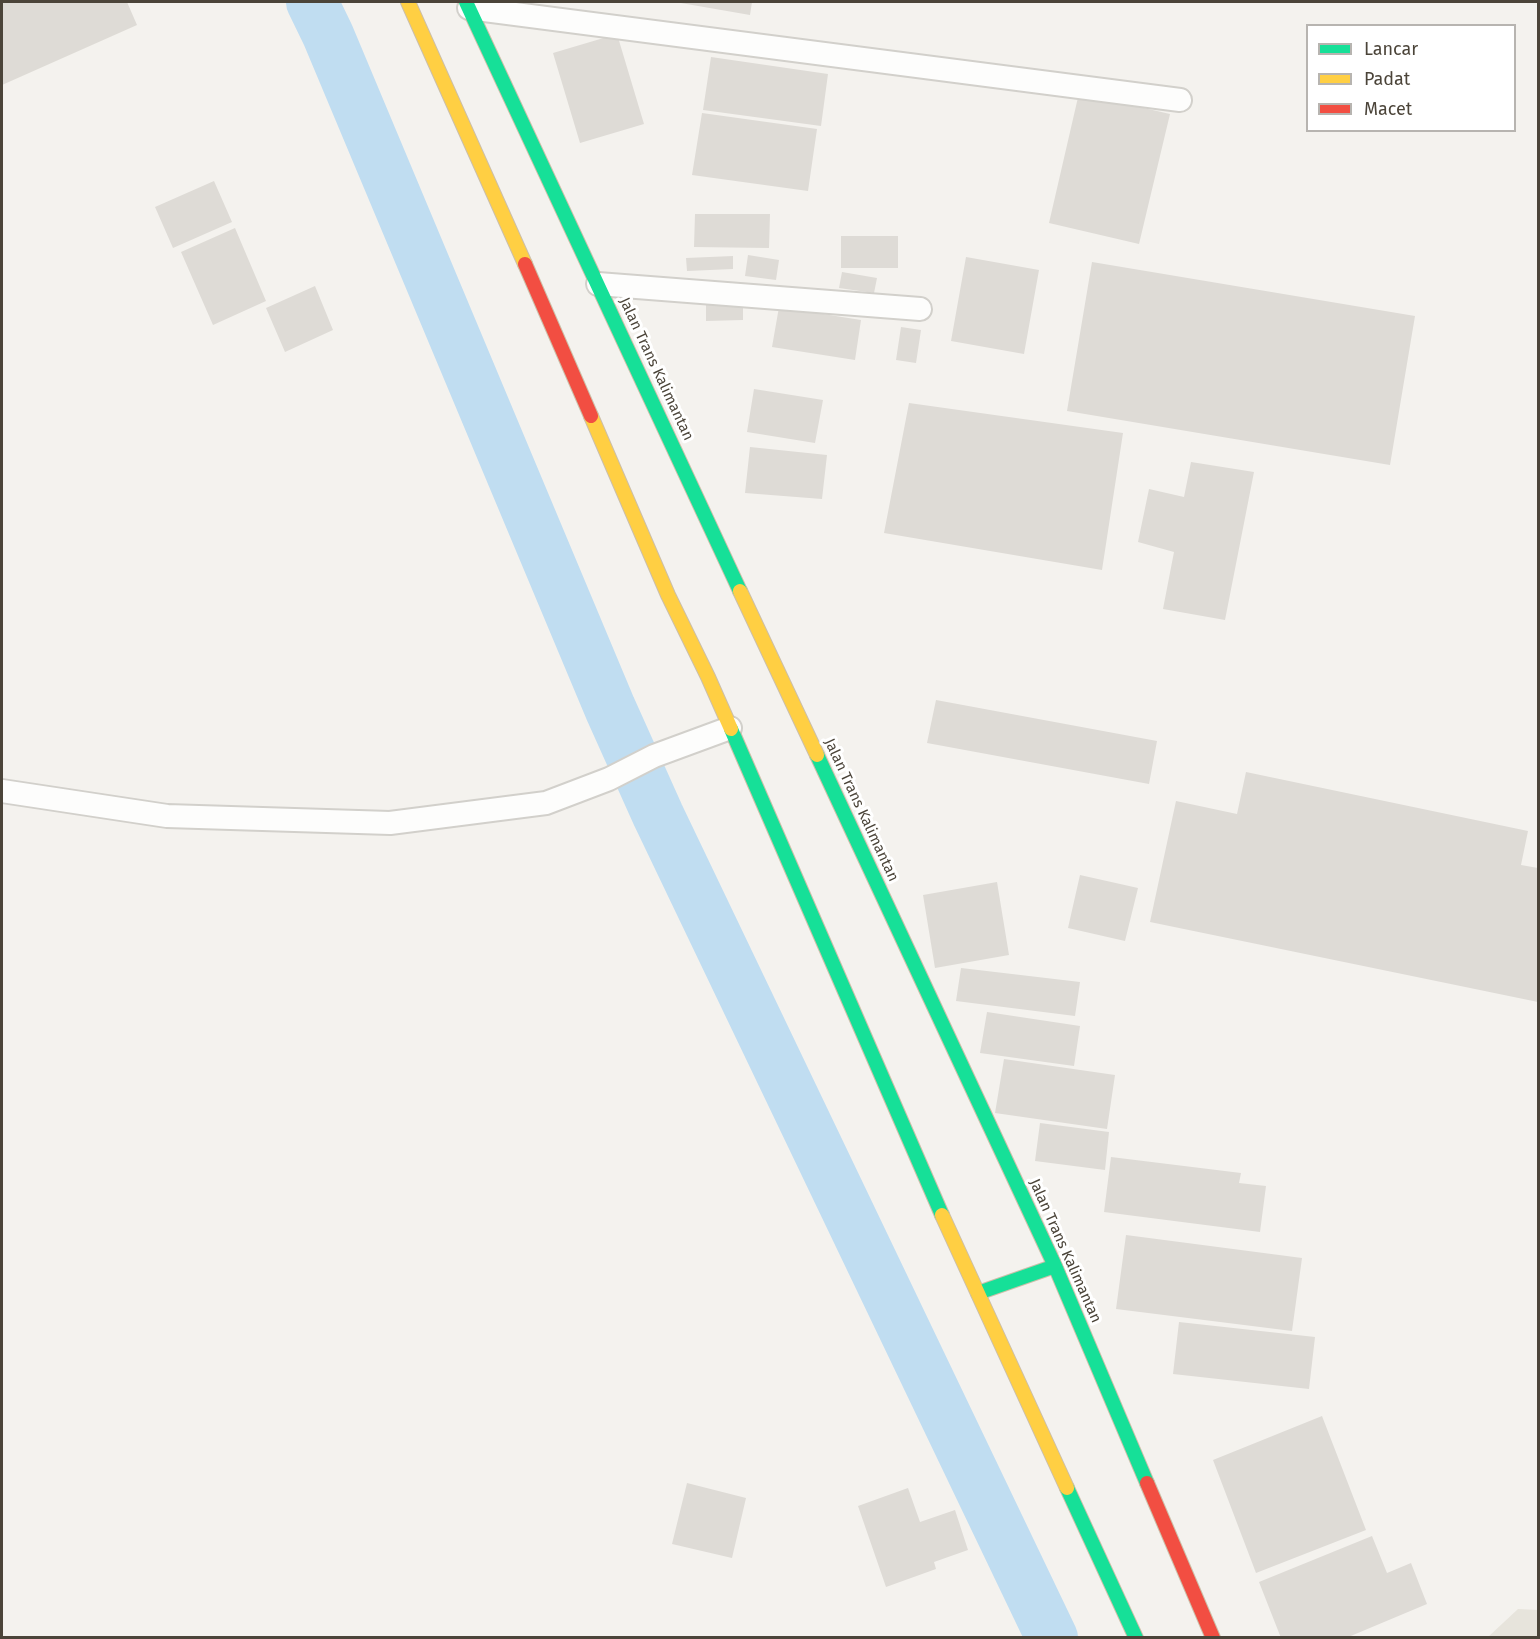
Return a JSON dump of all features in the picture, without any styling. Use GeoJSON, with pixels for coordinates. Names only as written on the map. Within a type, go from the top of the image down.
{"type":"FeatureCollection","features":[{"type":"Feature","properties":{"kind":"highway"},"geometry":{"type":"LineString","coordinates":[[408,2],[546,310],[668,595],[708,677],[924,1176],[1136,1638]]}},
{"type":"Feature","properties":{"kind":"highway","name":"Jalan Trans Kalimantan"},"geometry":{"type":"LineString","coordinates":[[468,5],[1057,1271],[1213,1638]]}},
{"type":"Feature","properties":{"kind":"highway"},"geometry":{"type":"LineString","coordinates":[[981,1298],[1057,1271]]}},
{"type":"Feature","properties":{"kind":"lane"},"geometry":{"type":"LineString","coordinates":[[468,5],[1180,100]]}},
{"type":"Feature","properties":{"kind":"lane"},"geometry":{"type":"LineString","coordinates":[[598,284],[920,309]]}},
{"type":"Feature","properties":{"kind":"lane"},"geometry":{"type":"LineString","coordinates":[[2,791],[167,816],[390,823],[546,803],[609,778],[654,756],[730,728]]}},
{"type":"Feature","properties":{"kind":"shaded area"},"geometry":{"type":"Polygon","coordinates":[[[1518,1609],[1538,1610],[1538,1637],[1488,1637],[1518,1609]]]}},
{"type":"Feature","properties":{"kind":"building"},"geometry":{"type":"Polygon","coordinates":[[[2,2],[127,2],[137,25],[2,85],[2,2]]]}},
{"type":"Feature","properties":{"kind":"building"},"geometry":{"type":"Polygon","coordinates":[[[675,2],[752,2],[750,15],[675,2]]]}},
{"type":"Feature","properties":{"kind":"building"},"geometry":{"type":"Polygon","coordinates":[[[617,34],[644,124],[580,143],[553,53],[617,34]]]}},
{"type":"Feature","properties":{"kind":"building"},"geometry":{"type":"Polygon","coordinates":[[[711,57],[828,74],[821,126],[703,110],[711,57]]]}},
{"type":"Feature","properties":{"kind":"building"},"geometry":{"type":"Polygon","coordinates":[[[1079,93],[1170,114],[1139,244],[1049,223],[1079,93]]]}},
{"type":"Feature","properties":{"kind":"building"},"geometry":{"type":"Polygon","coordinates":[[[702,113],[817,129],[808,191],[692,175],[702,113]]]}},
{"type":"Feature","properties":{"kind":"building"},"geometry":{"type":"Polygon","coordinates":[[[214,181],[232,222],[173,248],[155,207],[214,181]]]}},
{"type":"Feature","properties":{"kind":"building"},"geometry":{"type":"Polygon","coordinates":[[[695,214],[770,214],[769,248],[694,247],[695,214]]]}},
{"type":"Feature","properties":{"kind":"building"},"geometry":{"type":"Polygon","coordinates":[[[235,228],[266,301],[213,325],[181,252],[235,228]]]}},
{"type":"Feature","properties":{"kind":"building"},"geometry":{"type":"Polygon","coordinates":[[[841,236],[898,236],[898,268],[841,268],[841,236]]]}},
{"type":"Feature","properties":{"kind":"building"},"geometry":{"type":"Polygon","coordinates":[[[748,255],[779,260],[776,280],[745,276],[748,255]]]}},
{"type":"Feature","properties":{"kind":"building"},"geometry":{"type":"Polygon","coordinates":[[[733,256],[733,269],[687,271],[686,258],[733,256]]]}},
{"type":"Feature","properties":{"kind":"building"},"geometry":{"type":"Polygon","coordinates":[[[966,257],[1039,270],[1024,354],[951,341],[966,257]]]}},
{"type":"Feature","properties":{"kind":"building"},"geometry":{"type":"Polygon","coordinates":[[[1092,262],[1415,316],[1390,465],[1067,411],[1092,262]]]}},
{"type":"Feature","properties":{"kind":"building"},"geometry":{"type":"Polygon","coordinates":[[[842,272],[877,278],[874,293],[839,288],[842,272]]]}},
{"type":"Feature","properties":{"kind":"building"},"geometry":{"type":"Polygon","coordinates":[[[315,286],[333,330],[285,352],[266,308],[315,286]]]}},
{"type":"Feature","properties":{"kind":"building"},"geometry":{"type":"Polygon","coordinates":[[[706,303],[743,303],[743,320],[706,321],[706,303]]]}},
{"type":"Feature","properties":{"kind":"building"},"geometry":{"type":"Polygon","coordinates":[[[779,307],[861,320],[855,360],[772,347],[779,307]]]}},
{"type":"Feature","properties":{"kind":"building"},"geometry":{"type":"Polygon","coordinates":[[[901,327],[921,330],[916,363],[896,360],[901,327]]]}},
{"type":"Feature","properties":{"kind":"building"},"geometry":{"type":"Polygon","coordinates":[[[754,389],[823,400],[815,443],[747,432],[754,389]]]}},
{"type":"Feature","properties":{"kind":"building"},"geometry":{"type":"Polygon","coordinates":[[[909,403],[1123,433],[1102,570],[884,533],[909,403]]]}},
{"type":"Feature","properties":{"kind":"building"},"geometry":{"type":"Polygon","coordinates":[[[750,447],[827,455],[822,499],[745,493],[750,447]]]}},
{"type":"Feature","properties":{"kind":"building"},"geometry":{"type":"Polygon","coordinates":[[[1191,462],[1254,472],[1225,620],[1163,609],[1174,552],[1138,542],[1149,489],[1184,497],[1191,462]]]}},
{"type":"Feature","properties":{"kind":"building"},"geometry":{"type":"Polygon","coordinates":[[[936,700],[1157,741],[1149,784],[927,743],[936,700]]]}},
{"type":"Feature","properties":{"kind":"building"},"geometry":{"type":"Polygon","coordinates":[[[1246,772],[1528,831],[1521,865],[1538,868],[1538,1002],[1150,922],[1176,801],[1237,814],[1246,772]]]}},
{"type":"Feature","properties":{"kind":"building"},"geometry":{"type":"Polygon","coordinates":[[[1080,875],[1138,888],[1125,941],[1068,928],[1080,875]]]}},
{"type":"Feature","properties":{"kind":"building"},"geometry":{"type":"Polygon","coordinates":[[[997,882],[1009,955],[935,968],[923,895],[997,882]]]}},
{"type":"Feature","properties":{"kind":"building"},"geometry":{"type":"Polygon","coordinates":[[[961,968],[1080,982],[1075,1016],[956,1001],[961,968]]]}},
{"type":"Feature","properties":{"kind":"building"},"geometry":{"type":"Polygon","coordinates":[[[987,1012],[1080,1026],[1074,1066],[980,1053],[987,1012]]]}},
{"type":"Feature","properties":{"kind":"building"},"geometry":{"type":"Polygon","coordinates":[[[1004,1059],[1115,1075],[1107,1129],[995,1113],[1004,1059]]]}},
{"type":"Feature","properties":{"kind":"building"},"geometry":{"type":"Polygon","coordinates":[[[1040,1123],[1109,1132],[1105,1170],[1035,1161],[1040,1123]]]}},
{"type":"Feature","properties":{"kind":"building"},"geometry":{"type":"Polygon","coordinates":[[[1111,1157],[1241,1173],[1239,1183],[1266,1186],[1260,1232],[1104,1212],[1111,1157]]]}},
{"type":"Feature","properties":{"kind":"building"},"geometry":{"type":"Polygon","coordinates":[[[1126,1235],[1302,1258],[1292,1331],[1116,1309],[1126,1235]]]}},
{"type":"Feature","properties":{"kind":"building"},"geometry":{"type":"Polygon","coordinates":[[[1179,1322],[1315,1337],[1309,1389],[1173,1374],[1179,1322]]]}},
{"type":"Feature","properties":{"kind":"building"},"geometry":{"type":"Polygon","coordinates":[[[1322,1416],[1366,1530],[1256,1573],[1213,1460],[1322,1416]]]}},
{"type":"Feature","properties":{"kind":"building"},"geometry":{"type":"Polygon","coordinates":[[[687,1483],[746,1498],[732,1558],[672,1544],[687,1483]]]}},
{"type":"Feature","properties":{"kind":"building"},"geometry":{"type":"Polygon","coordinates":[[[908,1488],[920,1522],[955,1510],[968,1550],[934,1562],[936,1569],[886,1587],[858,1506],[908,1488]]]}},
{"type":"Feature","properties":{"kind":"building"},"geometry":{"type":"Polygon","coordinates":[[[1372,1536],[1387,1573],[1411,1563],[1427,1604],[1346,1638],[1281,1638],[1259,1582],[1372,1536]]]}},
{"type":"Feature","properties":{"kind":"waterway"},"geometry":{"type":"LineString","coordinates":[[312,2],[328,35],[610,708],[658,815],[1052,1638]]}},
{"type":"Feature","properties":{"kind":"traffic: fast"},"geometry":{"type":"LineString","coordinates":[[466,2],[740,591]]}},
{"type":"Feature","properties":{"kind":"traffic: fast"},"geometry":{"type":"LineString","coordinates":[[731,729],[942,1215]]}},
{"type":"Feature","properties":{"kind":"traffic: fast"},"geometry":{"type":"LineString","coordinates":[[817,755],[1055,1266],[1147,1483]]}},
{"type":"Feature","properties":{"kind":"traffic: fast"},"geometry":{"type":"LineString","coordinates":[[978,1293],[1055,1266]]}},
{"type":"Feature","properties":{"kind":"traffic: fast"},"geometry":{"type":"LineString","coordinates":[[1067,1488],[1136,1638]]}},
{"type":"Feature","properties":{"kind":"traffic: slow"},"geometry":{"type":"LineString","coordinates":[[408,2],[525,264]]}},
{"type":"Feature","properties":{"kind":"traffic: slow"},"geometry":{"type":"LineString","coordinates":[[591,416],[668,595],[731,729]]}},
{"type":"Feature","properties":{"kind":"traffic: slow"},"geometry":{"type":"LineString","coordinates":[[740,591],[817,755]]}},
{"type":"Feature","properties":{"kind":"traffic: slow"},"geometry":{"type":"LineString","coordinates":[[942,1215],[1067,1488]]}},
{"type":"Feature","properties":{"kind":"traffic: jam"},"geometry":{"type":"LineString","coordinates":[[525,264],[591,416]]}},
{"type":"Feature","properties":{"kind":"traffic: jam"},"geometry":{"type":"LineString","coordinates":[[1147,1483],[1213,1638]]}}]}
